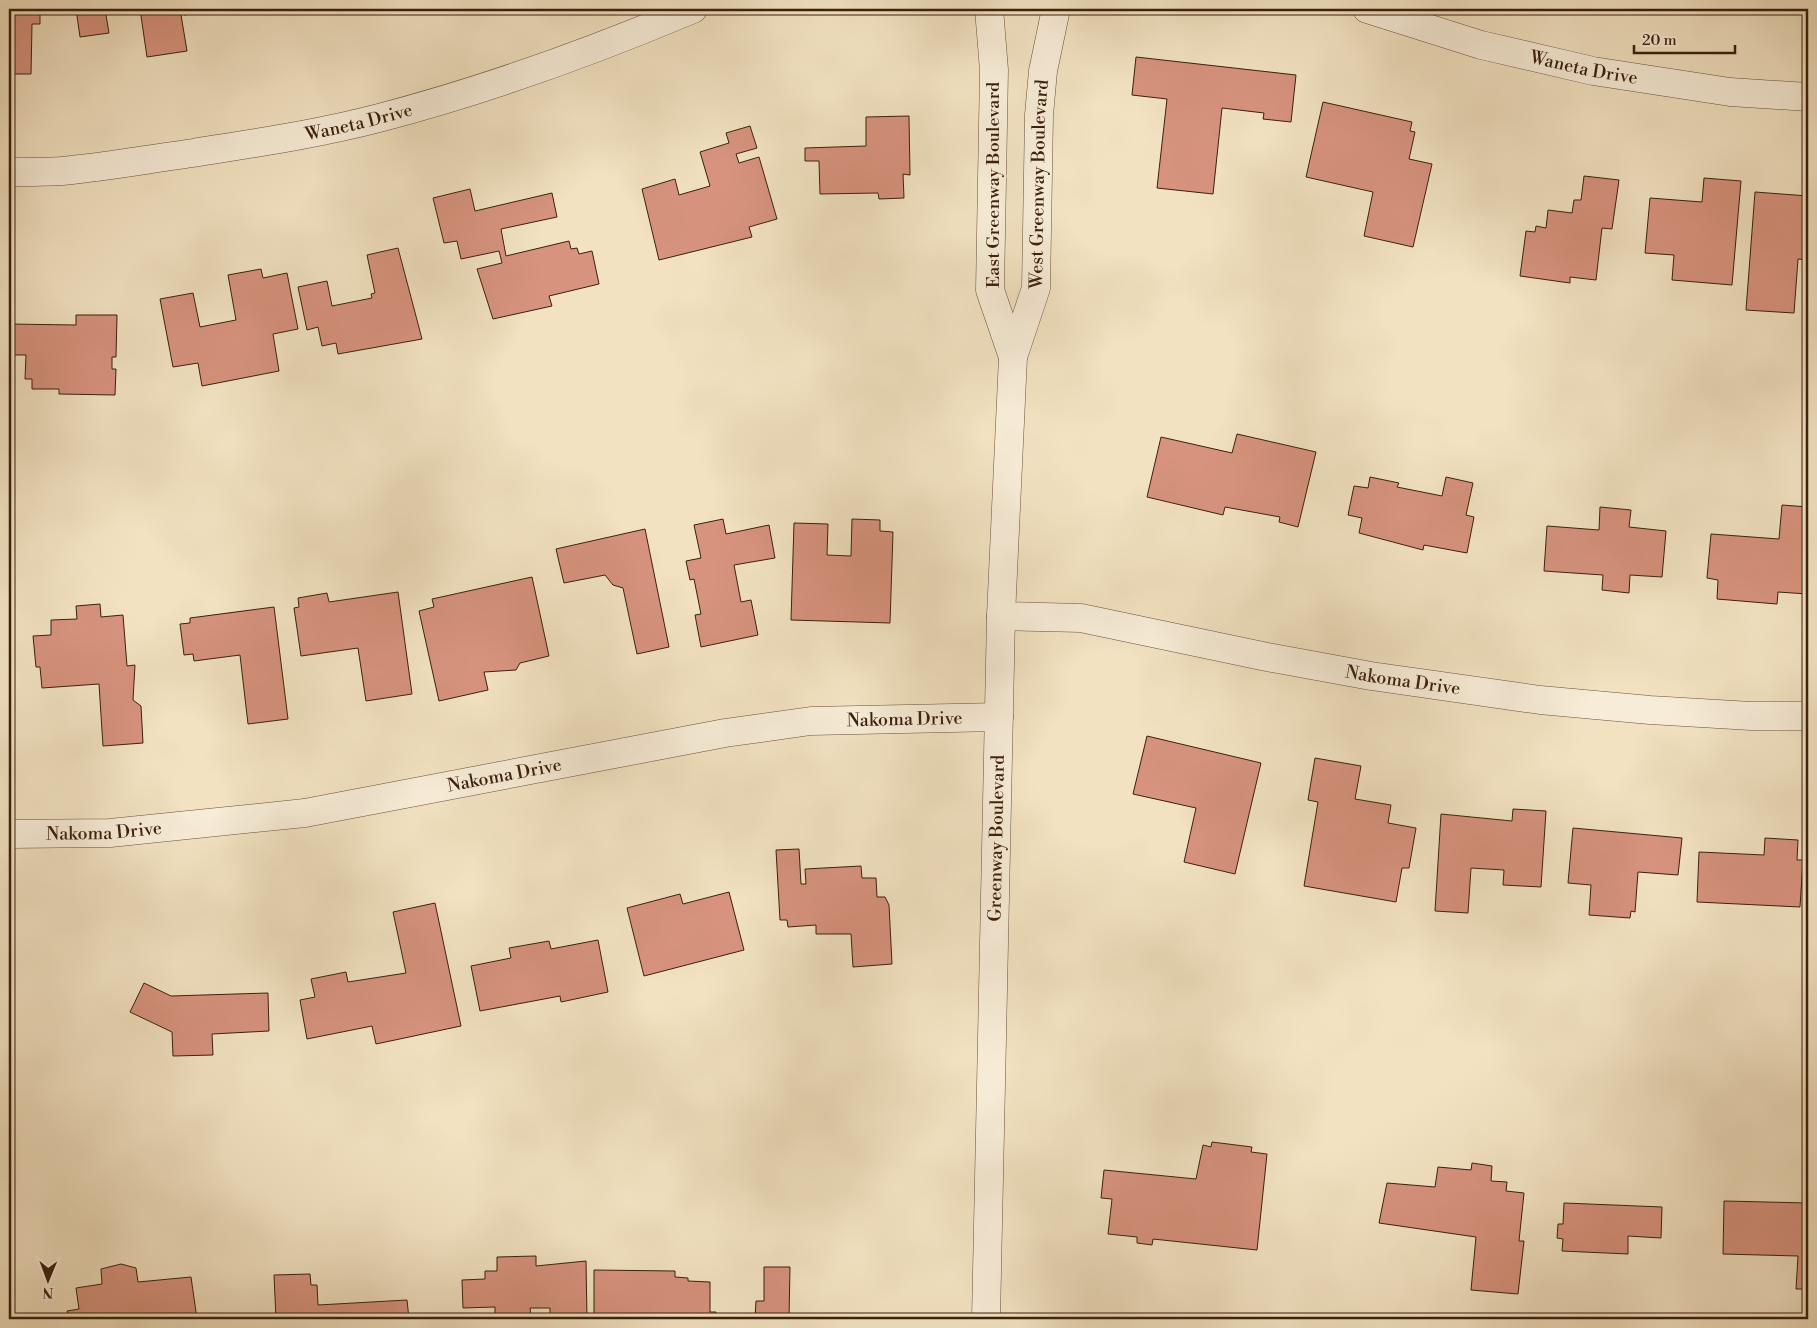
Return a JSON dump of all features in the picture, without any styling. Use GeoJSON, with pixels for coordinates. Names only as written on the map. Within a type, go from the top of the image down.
{"type":"FeatureCollection","features":[{"type":"Feature","properties":{"kind":"street","name":"Waneta Drive"},"geometry":{"type":"LineString","coordinates":[[9,172],[61,171],[164,157],[272,140],[378,118],[469,92],[551,64],[693,9]]}},
{"type":"Feature","properties":{"kind":"street","name":"East Greenway Boulevard"},"geometry":{"type":"LineString","coordinates":[[989,9],[994,70],[990,290],[1013,357]]}},
{"type":"Feature","properties":{"kind":"street","name":"West Greenway Boulevard"},"geometry":{"type":"LineString","coordinates":[[1013,357],[1036,288],[1039,115],[1043,71],[1056,9]]}},
{"type":"Feature","properties":{"kind":"street","name":"Waneta Drive"},"geometry":{"type":"LineString","coordinates":[[1367,9],[1481,46],[1593,72],[1730,92],[1808,97]]}},
{"type":"Feature","properties":{"kind":"street","name":"Greenway Boulevard"},"geometry":{"type":"LineString","coordinates":[[986,1319],[1001,616],[1013,357]]}},
{"type":"Feature","properties":{"kind":"street","name":"Nakoma Drive"},"geometry":{"type":"LineString","coordinates":[[1001,616],[1081,618],[1267,657],[1371,676],[1540,700],[1751,716],[1808,716]]}},
{"type":"Feature","properties":{"kind":"street","name":"Nakoma Drive"},"geometry":{"type":"LineString","coordinates":[[9,834],[110,833],[305,813],[725,733],[811,721],[999,717]]}},
{"type":"Feature","properties":{"kind":"building"},"geometry":{"type":"Polygon","coordinates":[[[9,9],[40,9],[40,24],[32,24],[31,74],[9,74],[9,9]]]}},
{"type":"Feature","properties":{"kind":"building"},"geometry":{"type":"Polygon","coordinates":[[[76,9],[105,9],[109,33],[80,37],[76,9]]]}},
{"type":"Feature","properties":{"kind":"building"},"geometry":{"type":"Polygon","coordinates":[[[140,9],[180,9],[187,51],[147,57],[140,9]]]}},
{"type":"Feature","properties":{"kind":"building"},"geometry":{"type":"Polygon","coordinates":[[[183,9],[225,9],[184,15],[183,9]]]}},
{"type":"Feature","properties":{"kind":"building"},"geometry":{"type":"Polygon","coordinates":[[[1136,57],[1296,75],[1291,122],[1263,119],[1264,113],[1222,108],[1213,194],[1157,188],[1167,99],[1132,95],[1136,57]]]}},
{"type":"Feature","properties":{"kind":"building"},"geometry":{"type":"Polygon","coordinates":[[[1323,102],[1412,122],[1410,131],[1415,132],[1409,159],[1432,164],[1413,247],[1364,236],[1373,192],[1306,177],[1323,102]]]}},
{"type":"Feature","properties":{"kind":"building"},"geometry":{"type":"Polygon","coordinates":[[[909,116],[910,175],[903,174],[904,198],[879,199],[878,193],[820,194],[819,161],[805,161],[805,148],[866,146],[866,117],[909,116]]]}},
{"type":"Feature","properties":{"kind":"building"},"geometry":{"type":"Polygon","coordinates":[[[750,126],[757,148],[736,154],[739,163],[759,157],[777,219],[749,227],[752,237],[659,260],[642,189],[675,179],[679,195],[710,186],[700,152],[729,143],[726,133],[750,126]]]}},
{"type":"Feature","properties":{"kind":"building"},"geometry":{"type":"Polygon","coordinates":[[[1584,176],[1619,180],[1612,229],[1602,228],[1596,280],[1570,277],[1570,283],[1520,276],[1526,231],[1535,232],[1536,226],[1546,228],[1548,210],[1572,213],[1574,200],[1581,200],[1584,176]]]}},
{"type":"Feature","properties":{"kind":"building"},"geometry":{"type":"Polygon","coordinates":[[[1704,178],[1741,181],[1732,285],[1672,280],[1674,255],[1645,253],[1650,198],[1702,202],[1704,178]]]}},
{"type":"Feature","properties":{"kind":"building"},"geometry":{"type":"Polygon","coordinates":[[[470,189],[475,211],[552,193],[557,217],[501,229],[506,256],[569,241],[571,249],[577,248],[579,254],[592,251],[599,284],[549,296],[552,306],[493,319],[477,269],[502,263],[499,251],[461,259],[457,241],[444,243],[433,198],[470,189]]]}},
{"type":"Feature","properties":{"kind":"building"},"geometry":{"type":"Polygon","coordinates":[[[1755,192],[1808,196],[1808,260],[1798,259],[1794,313],[1746,310],[1755,192]]]}},
{"type":"Feature","properties":{"kind":"building"},"geometry":{"type":"Polygon","coordinates":[[[398,248],[422,339],[338,354],[336,343],[322,346],[318,327],[307,330],[298,287],[327,281],[332,306],[372,298],[371,294],[375,293],[367,255],[398,248]]]}},
{"type":"Feature","properties":{"kind":"building"},"geometry":{"type":"Polygon","coordinates":[[[261,269],[263,278],[287,273],[298,329],[273,334],[279,371],[202,386],[198,363],[173,367],[160,299],[193,293],[200,327],[236,320],[228,275],[261,269]]]}},
{"type":"Feature","properties":{"kind":"building"},"geometry":{"type":"Polygon","coordinates":[[[76,315],[117,315],[116,357],[112,357],[112,369],[116,369],[115,395],[59,394],[59,389],[32,389],[32,379],[25,379],[26,355],[9,355],[9,324],[76,325],[76,315]]]}},
{"type":"Feature","properties":{"kind":"building"},"geometry":{"type":"Polygon","coordinates":[[[1237,434],[1316,452],[1298,527],[1279,522],[1280,517],[1225,507],[1223,515],[1147,497],[1161,437],[1232,453],[1237,434]]]}},
{"type":"Feature","properties":{"kind":"building"},"geometry":{"type":"Polygon","coordinates":[[[1370,477],[1399,483],[1397,487],[1442,496],[1446,477],[1473,483],[1466,515],[1474,517],[1467,553],[1424,545],[1423,550],[1359,533],[1362,518],[1348,515],[1354,486],[1368,488],[1370,477]]]}},
{"type":"Feature","properties":{"kind":"building"},"geometry":{"type":"Polygon","coordinates":[[[1782,505],[1808,507],[1808,594],[1778,592],[1777,604],[1717,599],[1718,580],[1707,578],[1711,534],[1779,539],[1782,505]]]}},
{"type":"Feature","properties":{"kind":"building"},"geometry":{"type":"Polygon","coordinates":[[[1600,507],[1631,510],[1629,527],[1666,531],[1662,577],[1630,575],[1629,593],[1602,590],[1603,575],[1544,571],[1547,526],[1599,530],[1600,507]]]}},
{"type":"Feature","properties":{"kind":"building"},"geometry":{"type":"Polygon","coordinates":[[[723,519],[726,534],[769,525],[775,558],[734,565],[741,602],[751,600],[758,635],[701,647],[695,615],[701,614],[694,579],[690,580],[686,561],[701,558],[694,525],[723,519]]]}},
{"type":"Feature","properties":{"kind":"building"},"geometry":{"type":"Polygon","coordinates":[[[852,519],[880,520],[880,531],[893,532],[890,623],[791,620],[794,523],[828,524],[827,555],[851,556],[852,519]]]}},
{"type":"Feature","properties":{"kind":"building"},"geometry":{"type":"Polygon","coordinates":[[[645,529],[669,647],[637,654],[623,588],[613,585],[605,575],[564,583],[556,549],[645,529]]]}},
{"type":"Feature","properties":{"kind":"building"},"geometry":{"type":"Polygon","coordinates":[[[532,577],[549,656],[520,663],[516,670],[484,672],[488,690],[439,701],[419,611],[434,607],[432,599],[532,577]]]}},
{"type":"Feature","properties":{"kind":"building"},"geometry":{"type":"Polygon","coordinates":[[[398,592],[412,694],[366,701],[358,648],[301,656],[294,608],[299,607],[298,598],[327,593],[329,602],[398,592]]]}},
{"type":"Feature","properties":{"kind":"building"},"geometry":{"type":"Polygon","coordinates":[[[100,604],[101,617],[123,615],[127,666],[135,665],[133,700],[141,706],[143,743],[103,746],[99,684],[42,688],[40,667],[36,667],[33,636],[51,635],[51,620],[77,619],[76,606],[100,604]]]}},
{"type":"Feature","properties":{"kind":"building"},"geometry":{"type":"Polygon","coordinates":[[[274,607],[288,719],[248,724],[240,655],[194,661],[193,654],[184,655],[180,624],[190,623],[190,618],[274,607]]]}},
{"type":"Feature","properties":{"kind":"building"},"geometry":{"type":"Polygon","coordinates":[[[1147,736],[1261,763],[1235,874],[1184,862],[1196,808],[1133,794],[1147,736]]]}},
{"type":"Feature","properties":{"kind":"building"},"geometry":{"type":"Polygon","coordinates":[[[1315,758],[1361,766],[1355,799],[1391,805],[1388,823],[1416,828],[1409,868],[1402,868],[1396,902],[1304,886],[1318,802],[1308,800],[1315,758]]]}},
{"type":"Feature","properties":{"kind":"building"},"geometry":{"type":"Polygon","coordinates":[[[1513,809],[1546,811],[1541,887],[1503,885],[1504,870],[1471,868],[1468,913],[1435,911],[1441,814],[1512,821],[1513,809]]]}},
{"type":"Feature","properties":{"kind":"building"},"geometry":{"type":"Polygon","coordinates":[[[1573,828],[1682,838],[1678,875],[1638,872],[1635,912],[1631,911],[1630,918],[1589,915],[1591,885],[1568,883],[1573,828]]]}},
{"type":"Feature","properties":{"kind":"building"},"geometry":{"type":"Polygon","coordinates":[[[1765,838],[1798,840],[1797,860],[1803,860],[1800,907],[1697,902],[1699,852],[1764,855],[1765,838]]]}},
{"type":"Feature","properties":{"kind":"building"},"geometry":{"type":"Polygon","coordinates":[[[799,849],[801,884],[806,884],[805,869],[861,866],[862,878],[876,878],[877,897],[885,897],[889,905],[892,964],[853,967],[851,934],[816,934],[816,925],[788,927],[787,920],[780,920],[776,850],[799,849]]]}},
{"type":"Feature","properties":{"kind":"building"},"geometry":{"type":"Polygon","coordinates":[[[729,892],[744,950],[644,976],[627,908],[680,894],[683,904],[729,892]]]}},
{"type":"Feature","properties":{"kind":"building"},"geometry":{"type":"Polygon","coordinates":[[[435,903],[461,1026],[376,1044],[372,1026],[307,1039],[300,1000],[315,997],[311,979],[346,972],[348,982],[406,973],[393,912],[435,903]]]}},
{"type":"Feature","properties":{"kind":"building"},"geometry":{"type":"Polygon","coordinates":[[[598,940],[608,992],[561,1002],[560,996],[480,1011],[471,966],[511,958],[509,948],[549,941],[551,949],[598,940]]]}},
{"type":"Feature","properties":{"kind":"building"},"geometry":{"type":"Polygon","coordinates":[[[144,983],[171,996],[268,993],[269,1031],[212,1034],[213,1055],[173,1056],[172,1032],[130,1012],[144,983]]]}},
{"type":"Feature","properties":{"kind":"building"},"geometry":{"type":"Polygon","coordinates":[[[1212,1142],[1252,1147],[1251,1152],[1267,1154],[1257,1250],[1153,1239],[1152,1245],[1137,1243],[1137,1237],[1108,1234],[1112,1199],[1101,1198],[1104,1170],[1196,1179],[1203,1145],[1211,1147],[1212,1142]]]}},
{"type":"Feature","properties":{"kind":"building"},"geometry":{"type":"Polygon","coordinates":[[[1472,1163],[1492,1166],[1491,1181],[1507,1182],[1506,1191],[1524,1193],[1519,1241],[1524,1241],[1518,1294],[1471,1290],[1476,1237],[1379,1223],[1387,1183],[1435,1187],[1438,1167],[1471,1170],[1472,1163]]]}},
{"type":"Feature","properties":{"kind":"building"},"geometry":{"type":"Polygon","coordinates":[[[1724,1201],[1808,1203],[1808,1289],[1796,1289],[1798,1256],[1723,1254],[1724,1201]]]}},
{"type":"Feature","properties":{"kind":"building"},"geometry":{"type":"Polygon","coordinates":[[[1564,1203],[1662,1207],[1661,1238],[1628,1236],[1628,1254],[1562,1251],[1563,1239],[1557,1238],[1558,1224],[1563,1224],[1564,1203]]]}},
{"type":"Feature","properties":{"kind":"building"},"geometry":{"type":"Polygon","coordinates":[[[536,1256],[536,1266],[586,1261],[587,1319],[550,1319],[550,1308],[530,1308],[531,1316],[495,1317],[495,1307],[463,1308],[462,1280],[485,1279],[485,1271],[497,1271],[497,1257],[536,1256]]]}},
{"type":"Feature","properties":{"kind":"building"},"geometry":{"type":"Polygon","coordinates":[[[121,1264],[136,1268],[138,1282],[191,1277],[197,1319],[69,1319],[67,1311],[79,1309],[76,1288],[102,1284],[101,1269],[121,1264]]]}},
{"type":"Feature","properties":{"kind":"building"},"geometry":{"type":"Polygon","coordinates":[[[764,1267],[790,1267],[789,1319],[755,1319],[756,1301],[764,1301],[764,1267]]]}},
{"type":"Feature","properties":{"kind":"building"},"geometry":{"type":"Polygon","coordinates":[[[594,1270],[675,1271],[675,1277],[688,1278],[688,1281],[710,1282],[710,1312],[716,1312],[716,1319],[594,1319],[594,1270]]]}},
{"type":"Feature","properties":{"kind":"building"},"geometry":{"type":"Polygon","coordinates":[[[310,1274],[311,1285],[317,1285],[318,1305],[407,1300],[409,1319],[276,1319],[274,1275],[310,1274]]]}}]}
